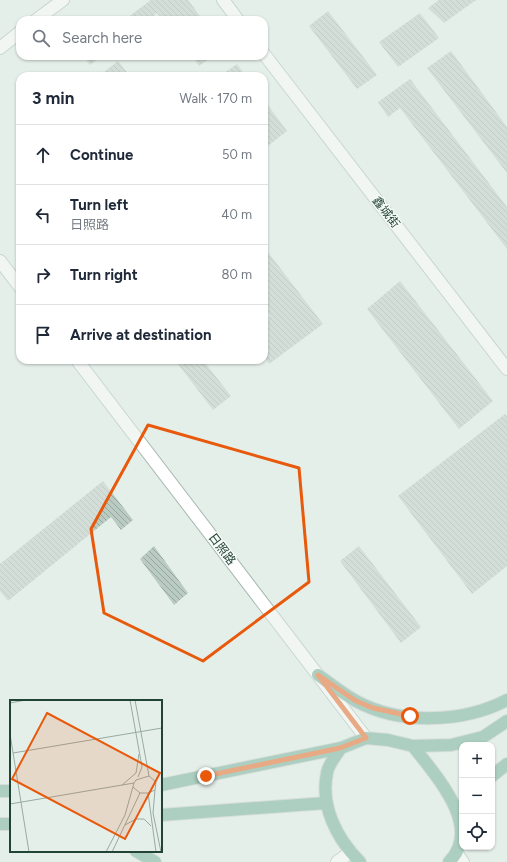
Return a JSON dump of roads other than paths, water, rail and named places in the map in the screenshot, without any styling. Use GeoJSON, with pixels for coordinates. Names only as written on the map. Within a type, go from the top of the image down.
{"type":"FeatureCollection","features":[{"type":"Feature","properties":{"kind":"main road"},"geometry":{"type":"LineString","coordinates":[[318,675],[356,701],[385,712],[410,716],[435,717],[466,714],[485,709],[507,700]]}},
{"type":"Feature","properties":{"kind":"main road"},"geometry":{"type":"LineString","coordinates":[[162,785],[340,748],[366,738],[388,740],[413,746],[451,745],[483,737],[507,721]]}},
{"type":"Feature","properties":{"kind":"main road"},"geometry":{"type":"LineString","coordinates":[[413,746],[459,802]]}},
{"type":"Feature","properties":{"kind":"main road"},"geometry":{"type":"LineString","coordinates":[[340,748],[327,772],[326,803],[335,829],[360,862]]}},
{"type":"Feature","properties":{"kind":"main road"},"geometry":{"type":"LineString","coordinates":[[495,774],[507,764]]}},
{"type":"Feature","properties":{"kind":"main road"},"geometry":{"type":"LineString","coordinates":[[0,792],[10,791]]}},
{"type":"Feature","properties":{"kind":"main road"},"geometry":{"type":"LineString","coordinates":[[162,815],[326,803]]}},
{"type":"Feature","properties":{"kind":"main road"},"geometry":{"type":"LineString","coordinates":[[456,859],[461,828],[460,814]]}},
{"type":"Feature","properties":{"kind":"main road"},"geometry":{"type":"LineString","coordinates":[[138,852],[155,862]]}},
{"type":"Feature","properties":{"kind":"street"},"geometry":{"type":"LineString","coordinates":[[41,16],[63,0]]}},
{"type":"Feature","properties":{"kind":"street"},"geometry":{"type":"LineString","coordinates":[[223,0],[235,16]]}},
{"type":"Feature","properties":{"kind":"street"},"geometry":{"type":"LineString","coordinates":[[0,48],[16,35]]}},
{"type":"Feature","properties":{"kind":"street","name":"鑫城街"},"geometry":{"type":"LineString","coordinates":[[268,59],[507,370]]}},
{"type":"Feature","properties":{"kind":"street"},"geometry":{"type":"LineString","coordinates":[[0,261],[16,282]]}},
{"type":"Feature","properties":{"kind":"street","name":"日照路"},"geometry":{"type":"LineString","coordinates":[[80,364],[366,738]]}},
{"type":"Feature","properties":{"kind":"street"},"geometry":{"type":"LineString","coordinates":[[337,862],[351,852]]}}]}
